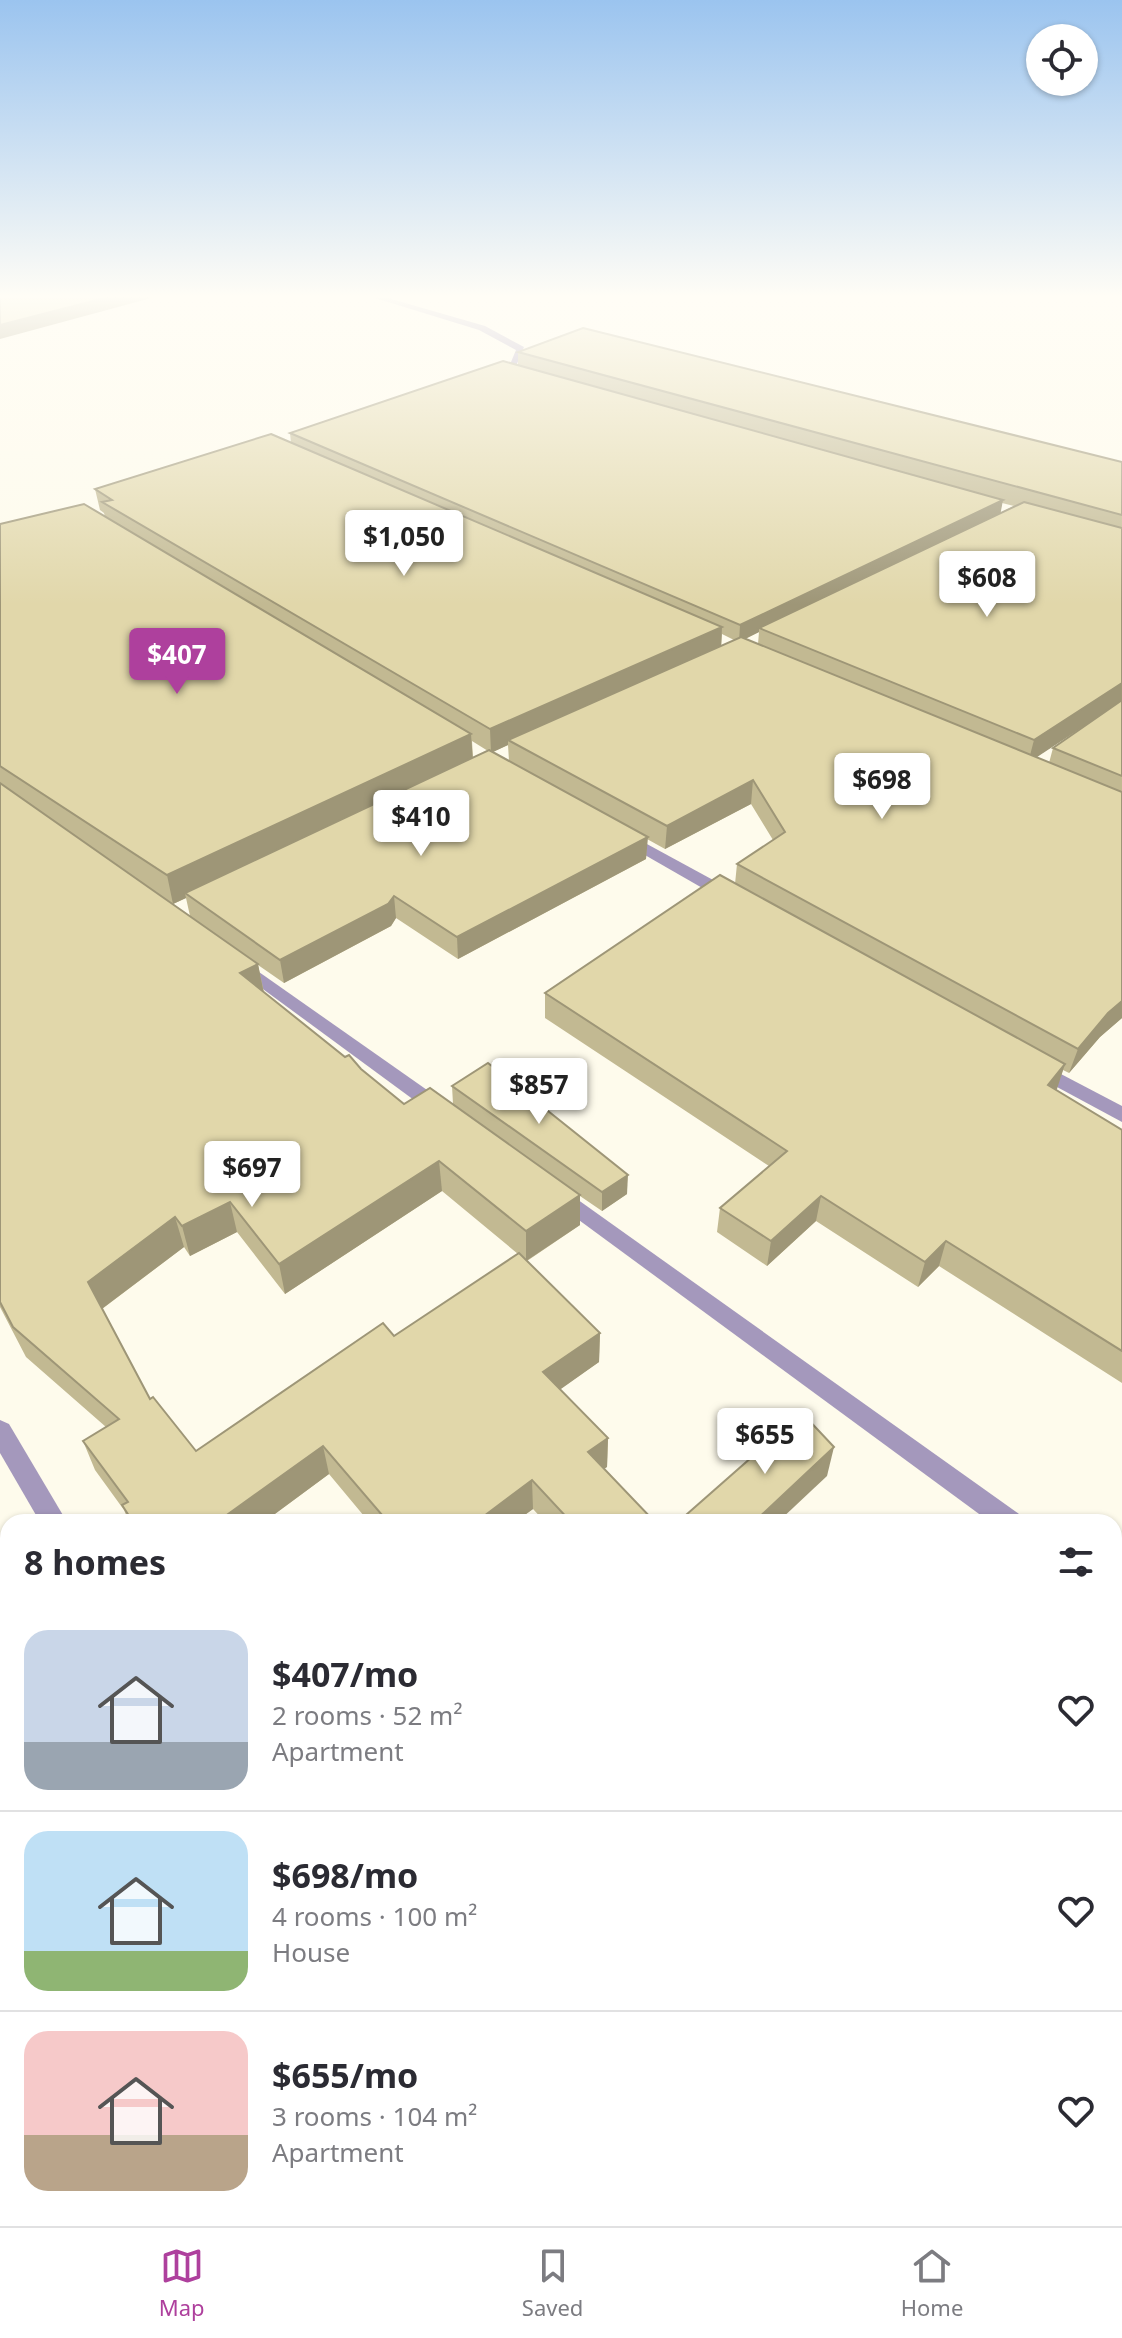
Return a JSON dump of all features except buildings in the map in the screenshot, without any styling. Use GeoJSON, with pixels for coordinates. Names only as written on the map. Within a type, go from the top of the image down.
{"type":"FeatureCollection","features":[{"type":"Feature","properties":{"kind":"street"},"geometry":{"type":"LineString","coordinates":[[614,831],[751,908]]}},
{"type":"Feature","properties":{"kind":"street"},"geometry":{"type":"LineString","coordinates":[[223,951],[456,1120]]}},
{"type":"Feature","properties":{"kind":"street"},"geometry":{"type":"LineString","coordinates":[[1026,1062],[1122,1115]]}},
{"type":"Feature","properties":{"kind":"street"},"geometry":{"type":"LineString","coordinates":[[546,1185],[999,1514]]}},
{"type":"Feature","properties":{"kind":"street"},"geometry":{"type":"LineString","coordinates":[[0,1431],[49,1514]]}}]}
